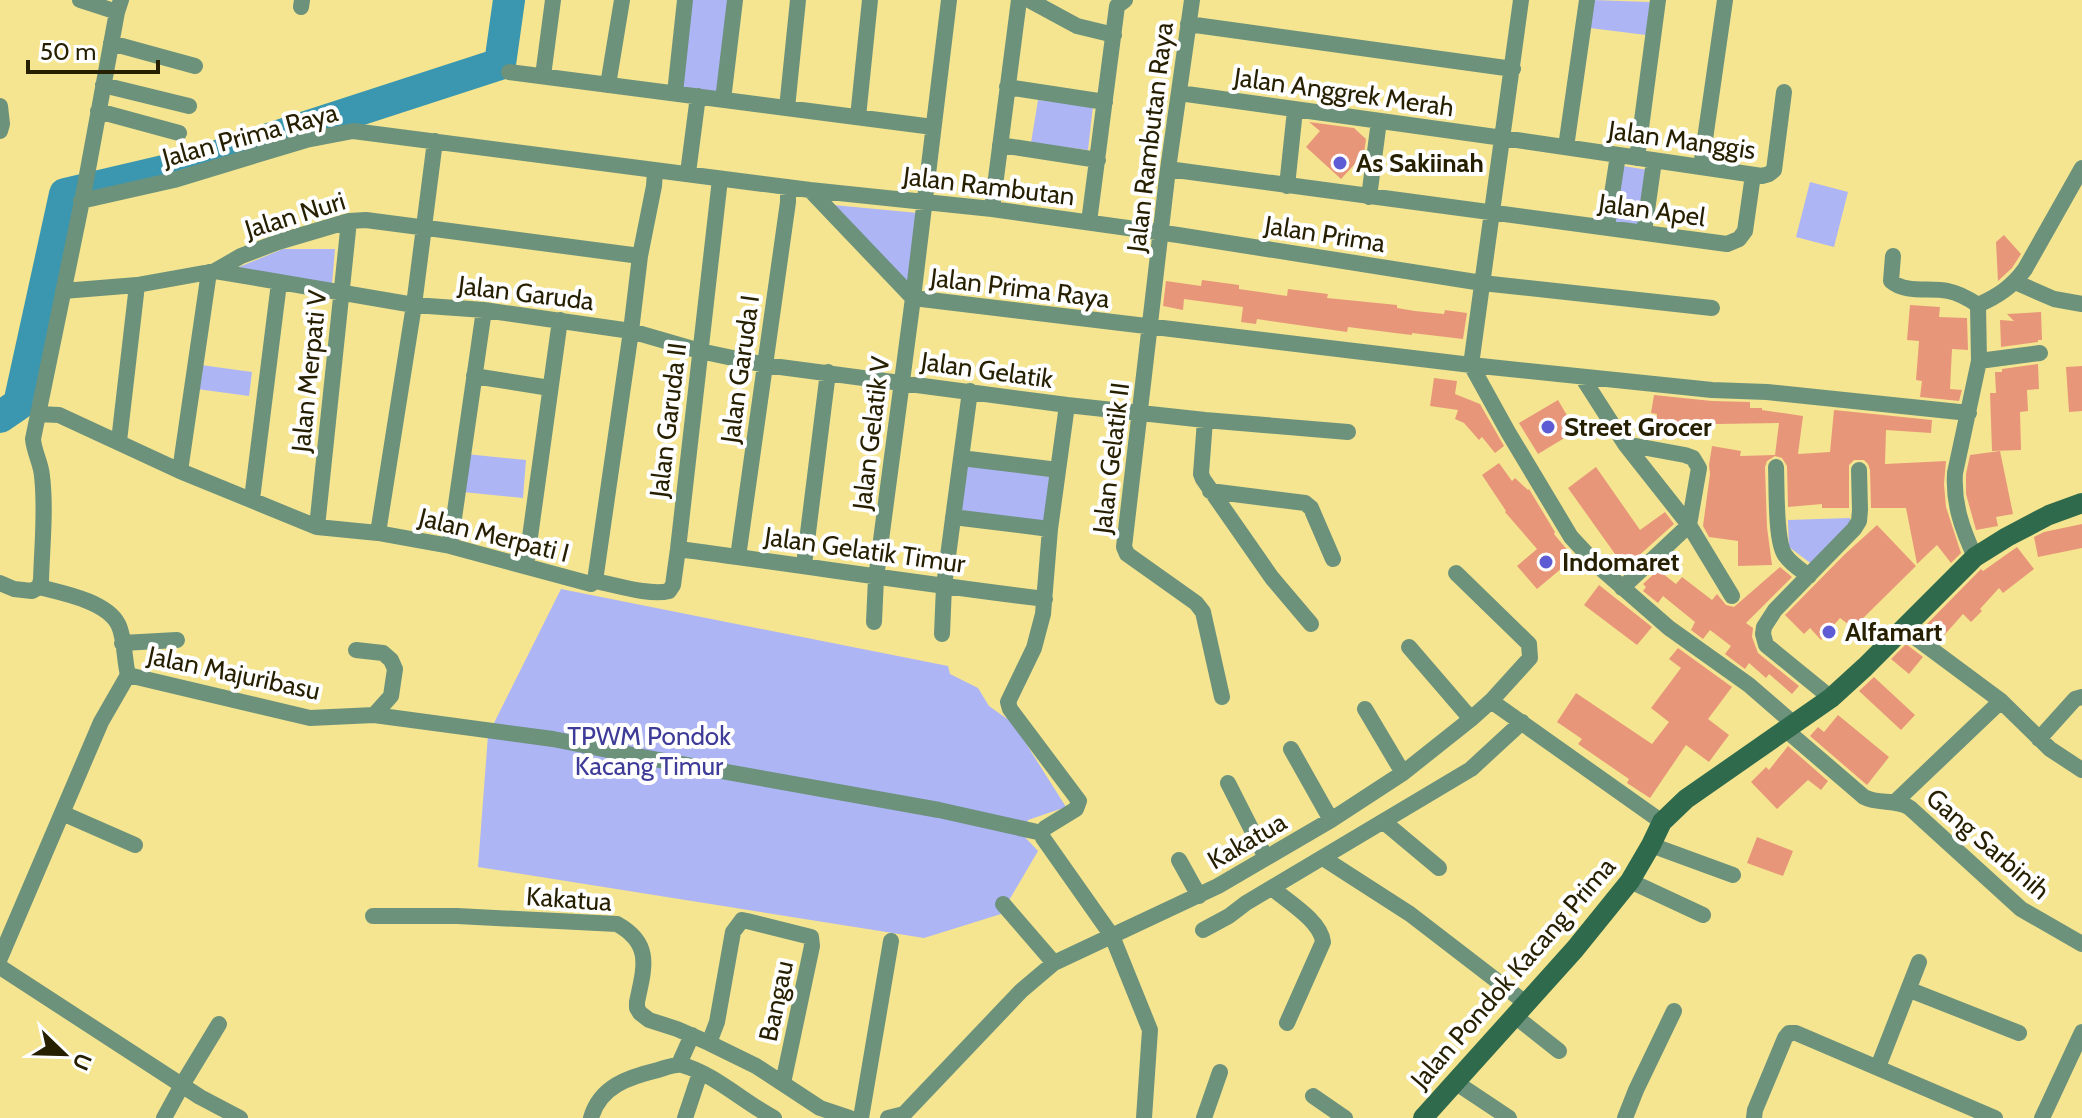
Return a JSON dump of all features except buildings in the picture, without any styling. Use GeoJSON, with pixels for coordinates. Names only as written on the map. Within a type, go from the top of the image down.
{"type":"FeatureCollection","features":[{"type":"Feature","properties":{"kind":"street"},"geometry":{"type":"LineString","coordinates":[[0,583],[14,589],[32,591],[39,587],[41,580],[44,490],[33,439],[119,6],[80,0]]}},
{"type":"Feature","properties":{"kind":"street"},"geometry":{"type":"LineString","coordinates":[[543,76],[553,0]]}},
{"type":"Feature","properties":{"kind":"street"},"geometry":{"type":"LineString","coordinates":[[608,85],[622,0]]}},
{"type":"Feature","properties":{"kind":"street"},"geometry":{"type":"LineString","coordinates":[[675,93],[685,0]]}},
{"type":"Feature","properties":{"kind":"street"},"geometry":{"type":"LineString","coordinates":[[723,100],[735,0]]}},
{"type":"Feature","properties":{"kind":"street"},"geometry":{"type":"LineString","coordinates":[[787,108],[798,0]]}},
{"type":"Feature","properties":{"kind":"street"},"geometry":{"type":"LineString","coordinates":[[858,117],[870,0]]}},
{"type":"Feature","properties":{"kind":"street","name":"Jalan Gelatik V"},"geometry":{"type":"LineString","coordinates":[[874,622],[876,578],[949,0]]}},
{"type":"Feature","properties":{"kind":"street"},"geometry":{"type":"LineString","coordinates":[[992,209],[1019,0]]}},
{"type":"Feature","properties":{"kind":"street"},"geometry":{"type":"LineString","coordinates":[[1029,0],[1077,26],[1114,35]]}},
{"type":"Feature","properties":{"kind":"street","name":"Jalan Rambutan Raya"},"geometry":{"type":"LineString","coordinates":[[1150,328],[1192,0]]}},
{"type":"Feature","properties":{"kind":"street"},"geometry":{"type":"LineString","coordinates":[[1521,0],[1471,365],[1571,537],[1622,588],[1669,628],[1749,685],[1790,727]]}},
{"type":"Feature","properties":{"kind":"street"},"geometry":{"type":"LineString","coordinates":[[1566,147],[1587,0]]}},
{"type":"Feature","properties":{"kind":"street"},"geometry":{"type":"LineString","coordinates":[[1637,158],[1658,0]]}},
{"type":"Feature","properties":{"kind":"street"},"geometry":{"type":"LineString","coordinates":[[1701,167],[1725,0]]}},
{"type":"Feature","properties":{"kind":"street"},"geometry":{"type":"LineString","coordinates":[[1089,222],[1121,3]]}},
{"type":"Feature","properties":{"kind":"street"},"geometry":{"type":"LineString","coordinates":[[1188,24],[1513,69]]}},
{"type":"Feature","properties":{"kind":"street"},"geometry":{"type":"LineString","coordinates":[[111,43],[195,66]]}},
{"type":"Feature","properties":{"kind":"street"},"geometry":{"type":"LineString","coordinates":[[509,72],[933,127]]}},
{"type":"Feature","properties":{"kind":"street"},"geometry":{"type":"LineString","coordinates":[[103,85],[189,106]]}},
{"type":"Feature","properties":{"kind":"street"},"geometry":{"type":"LineString","coordinates":[[1007,87],[1105,102]]}},
{"type":"Feature","properties":{"kind":"street","name":"Jalan Manggis"},"geometry":{"type":"LineString","coordinates":[[1503,138],[1762,176],[1774,170],[1784,92]]}},
{"type":"Feature","properties":{"kind":"street","name":"Jalan Anggrek Merah"},"geometry":{"type":"LineString","coordinates":[[1179,93],[1503,138]]}},
{"type":"Feature","properties":{"kind":"street"},"geometry":{"type":"LineString","coordinates":[[688,173],[698,96]]}},
{"type":"Feature","properties":{"kind":"street"},"geometry":{"type":"LineString","coordinates":[[0,106],[0,131]]}},
{"type":"Feature","properties":{"kind":"street"},"geometry":{"type":"LineString","coordinates":[[1287,186],[1295,110]]}},
{"type":"Feature","properties":{"kind":"street"},"geometry":{"type":"LineString","coordinates":[[98,111],[179,133]]}},
{"type":"Feature","properties":{"kind":"street"},"geometry":{"type":"LineString","coordinates":[[1369,197],[1379,121]]}},
{"type":"Feature","properties":{"kind":"street","name":"Jalan Prima Raya"},"geometry":{"type":"LineString","coordinates":[[82,196],[174,180],[328,134],[353,131],[810,190],[913,298],[1471,365],[1969,413]]}},
{"type":"Feature","properties":{"kind":"street"},"geometry":{"type":"LineString","coordinates":[[378,533],[414,305],[435,141]]}},
{"type":"Feature","properties":{"kind":"street"},"geometry":{"type":"LineString","coordinates":[[1000,145],[1098,160]]}},
{"type":"Feature","properties":{"kind":"street"},"geometry":{"type":"LineString","coordinates":[[1607,227],[1618,155]]}},
{"type":"Feature","properties":{"kind":"street"},"geometry":{"type":"LineString","coordinates":[[1644,232],[1654,161]]}},
{"type":"Feature","properties":{"kind":"street"},"geometry":{"type":"LineString","coordinates":[[1978,305],[2000,295],[2025,269],[2082,168]]}},
{"type":"Feature","properties":{"kind":"street","name":"Jalan Apel"},"geometry":{"type":"LineString","coordinates":[[1168,169],[1727,244],[1739,239],[1745,231],[1753,175]]}},
{"type":"Feature","properties":{"kind":"street","name":"Jalan Merpati I"},"geometry":{"type":"LineString","coordinates":[[38,414],[59,415],[180,471],[317,527],[378,533],[450,546],[591,584],[595,581],[640,256],[655,171]]}},
{"type":"Feature","properties":{"kind":"street","name":"Jalan Garuda II"},"geometry":{"type":"LineString","coordinates":[[595,581],[664,593],[673,585],[720,179]]}},
{"type":"Feature","properties":{"kind":"street","name":"Jalan Garuda I"},"geometry":{"type":"LineString","coordinates":[[738,557],[788,187]]}},
{"type":"Feature","properties":{"kind":"street","name":"Jalan Rambutan"},"geometry":{"type":"LineString","coordinates":[[810,190],[992,209],[1161,233]]}},
{"type":"Feature","properties":{"kind":"street","name":"Jalan Nuri"},"geometry":{"type":"LineString","coordinates":[[63,291],[137,285],[212,272],[241,256],[278,242],[349,221],[366,220],[640,256]]}},
{"type":"Feature","properties":{"kind":"street","name":"Jalan Merpati V"},"geometry":{"type":"LineString","coordinates":[[317,527],[349,221]]}},
{"type":"Feature","properties":{"kind":"street","name":"Jalan Prima"},"geometry":{"type":"LineString","coordinates":[[1161,233],[1482,283],[1712,308]]}},
{"type":"Feature","properties":{"kind":"street"},"geometry":{"type":"LineString","coordinates":[[1893,256],[1891,281],[1898,287],[1947,290],[1978,305]]}},
{"type":"Feature","properties":{"kind":"street"},"geometry":{"type":"LineString","coordinates":[[180,471],[212,272]]}},
{"type":"Feature","properties":{"kind":"street","name":"Jalan Garuda"},"geometry":{"type":"LineString","coordinates":[[212,272],[414,305],[484,310],[631,331],[700,351],[765,365],[828,372]]}},
{"type":"Feature","properties":{"kind":"street"},"geometry":{"type":"LineString","coordinates":[[2015,282],[2054,299],[2082,304]]}},
{"type":"Feature","properties":{"kind":"street"},"geometry":{"type":"LineString","coordinates":[[252,499],[279,283]]}},
{"type":"Feature","properties":{"kind":"street"},"geometry":{"type":"LineString","coordinates":[[119,441],[137,285]]}},
{"type":"Feature","properties":{"kind":"street"},"geometry":{"type":"LineString","coordinates":[[1975,557],[1964,534],[1954,490],[1979,361],[1978,305]]}},
{"type":"Feature","properties":{"kind":"street"},"geometry":{"type":"LineString","coordinates":[[450,546],[484,310]]}},
{"type":"Feature","properties":{"kind":"street"},"geometry":{"type":"LineString","coordinates":[[526,566],[560,320]]}},
{"type":"Feature","properties":{"kind":"street","name":"Jalan Gelatik II"},"geometry":{"type":"LineString","coordinates":[[1150,328],[1124,547],[1127,554],[1196,603],[1203,612],[1222,697]]}},
{"type":"Feature","properties":{"kind":"street"},"geometry":{"type":"LineString","coordinates":[[1979,361],[2040,353]]}},
{"type":"Feature","properties":{"kind":"street"},"geometry":{"type":"LineString","coordinates":[[804,565],[828,372]]}},
{"type":"Feature","properties":{"kind":"street","name":"Jalan Gelatik"},"geometry":{"type":"LineString","coordinates":[[828,372],[1067,405],[1348,432]]}},
{"type":"Feature","properties":{"kind":"street"},"geometry":{"type":"LineString","coordinates":[[474,376],[550,388]]}},
{"type":"Feature","properties":{"kind":"street"},"geometry":{"type":"LineString","coordinates":[[1582,377],[1625,444],[1689,525],[1732,596]]}},
{"type":"Feature","properties":{"kind":"street"},"geometry":{"type":"LineString","coordinates":[[942,634],[944,586],[970,391]]}},
{"type":"Feature","properties":{"kind":"street"},"geometry":{"type":"LineString","coordinates":[[1067,405],[1050,529],[1045,599],[1034,648],[1008,702],[1010,709],[1079,801],[1076,809],[1045,828],[1043,838],[1112,936],[1150,1030],[1144,1118]]}},
{"type":"Feature","properties":{"kind":"street"},"geometry":{"type":"LineString","coordinates":[[1205,420],[1201,474],[1272,578],[1311,624]]}},
{"type":"Feature","properties":{"kind":"street"},"geometry":{"type":"LineString","coordinates":[[1622,588],[1689,525],[1699,468],[1693,458],[1625,444]]}},
{"type":"Feature","properties":{"kind":"street"},"geometry":{"type":"LineString","coordinates":[[961,458],[1058,470]]}},
{"type":"Feature","properties":{"kind":"street"},"geometry":{"type":"LineString","coordinates":[[1776,467],[1782,550],[1809,576]]}},
{"type":"Feature","properties":{"kind":"street"},"geometry":{"type":"LineString","coordinates":[[1831,698],[1766,645],[1763,634],[1775,610],[1859,521],[1859,470]]}},
{"type":"Feature","properties":{"kind":"street"},"geometry":{"type":"LineString","coordinates":[[1210,491],[1305,503],[1311,508],[1333,559]]}},
{"type":"Feature","properties":{"kind":"street","name":"Jalan Pondok Kacang Prima"},"geometry":{"type":"LineString","coordinates":[[1423,1118],[1575,949],[1630,881],[1662,822],[1686,799],[1831,698],[1975,557],[2049,515],[2082,503]]}},
{"type":"Feature","properties":{"kind":"street"},"geometry":{"type":"LineString","coordinates":[[953,517],[1050,529]]}},
{"type":"Feature","properties":{"kind":"street","name":"Jalan Gelatik Timur"},"geometry":{"type":"LineString","coordinates":[[678,549],[1045,599]]}},
{"type":"Feature","properties":{"kind":"street","name":"Kakatua"},"geometry":{"type":"LineString","coordinates":[[888,1118],[904,1114],[1021,991],[1054,963],[1199,896],[1331,820],[1403,773],[1491,701],[1530,658],[1529,644],[1456,573]]}},
{"type":"Feature","properties":{"kind":"street"},"geometry":{"type":"LineString","coordinates":[[0,958],[101,722],[128,675],[119,626],[109,612],[84,600],[39,587]]}},
{"type":"Feature","properties":{"kind":"street"},"geometry":{"type":"LineString","coordinates":[[1904,629],[2001,701],[2050,749],[2082,770]]}},
{"type":"Feature","properties":{"kind":"street"},"geometry":{"type":"LineString","coordinates":[[122,643],[177,640]]}},
{"type":"Feature","properties":{"kind":"street"},"geometry":{"type":"LineString","coordinates":[[1409,647],[1471,719]]}},
{"type":"Feature","properties":{"kind":"street"},"geometry":{"type":"LineString","coordinates":[[356,650],[383,653],[395,669],[391,696],[374,715]]}},
{"type":"Feature","properties":{"kind":"street","name":"Jalan Majuribasu"},"geometry":{"type":"LineString","coordinates":[[128,675],[310,718],[374,715],[553,739],[939,810],[1042,833]]}},
{"type":"Feature","properties":{"kind":"street"},"geometry":{"type":"LineString","coordinates":[[2039,739],[2075,699],[2082,697]]}},
{"type":"Feature","properties":{"kind":"street"},"geometry":{"type":"LineString","coordinates":[[1491,701],[1662,822]]}},
{"type":"Feature","properties":{"kind":"street"},"geometry":{"type":"LineString","coordinates":[[1895,802],[2001,701]]}},
{"type":"Feature","properties":{"kind":"street"},"geometry":{"type":"LineString","coordinates":[[1365,709],[1403,773]]}},
{"type":"Feature","properties":{"kind":"street"},"geometry":{"type":"LineString","coordinates":[[1203,930],[1471,769],[1522,722]]}},
{"type":"Feature","properties":{"kind":"street","name":"Gang Sarbinih"},"geometry":{"type":"LineString","coordinates":[[1790,727],[1864,797],[1873,801],[1903,803],[2021,909],[2082,944]]}},
{"type":"Feature","properties":{"kind":"street"},"geometry":{"type":"LineString","coordinates":[[1291,749],[1331,820]]}},
{"type":"Feature","properties":{"kind":"street"},"geometry":{"type":"LineString","coordinates":[[1228,783],[1266,858]]}},
{"type":"Feature","properties":{"kind":"street"},"geometry":{"type":"LineString","coordinates":[[62,813],[135,845]]}},
{"type":"Feature","properties":{"kind":"street"},"geometry":{"type":"LineString","coordinates":[[1384,822],[1439,868]]}},
{"type":"Feature","properties":{"kind":"street"},"geometry":{"type":"LineString","coordinates":[[1651,845],[1733,875]]}},
{"type":"Feature","properties":{"kind":"street"},"geometry":{"type":"LineString","coordinates":[[1323,858],[1410,914],[1521,1011],[1559,1051]]}},
{"type":"Feature","properties":{"kind":"street"},"geometry":{"type":"LineString","coordinates":[[1179,860],[1199,896]]}},
{"type":"Feature","properties":{"kind":"street"},"geometry":{"type":"LineString","coordinates":[[1630,881],[1703,915]]}},
{"type":"Feature","properties":{"kind":"street"},"geometry":{"type":"LineString","coordinates":[[1272,888],[1315,924],[1323,937],[1287,1023]]}},
{"type":"Feature","properties":{"kind":"street"},"geometry":{"type":"LineString","coordinates":[[1003,904],[1054,963]]}},
{"type":"Feature","properties":{"kind":"street","name":"Kakatua"},"geometry":{"type":"LineString","coordinates":[[373,916],[457,916],[617,924],[637,940],[643,952],[637,1002],[640,1013],[686,1050],[709,1043],[783,1083],[820,1108],[849,1118]]}},
{"type":"Feature","properties":{"kind":"street","name":"Bangau"},"geometry":{"type":"LineString","coordinates":[[709,1043],[717,1022],[733,932],[738,923],[742,920],[811,937],[812,946],[783,1083]]}},
{"type":"Feature","properties":{"kind":"street"},"geometry":{"type":"LineString","coordinates":[[861,1118],[891,941]]}},
{"type":"Feature","properties":{"kind":"street"},"geometry":{"type":"LineString","coordinates":[[1878,1067],[1919,962]]}},
{"type":"Feature","properties":{"kind":"street"},"geometry":{"type":"LineString","coordinates":[[0,967],[182,1085],[240,1118]]}},
{"type":"Feature","properties":{"kind":"street"},"geometry":{"type":"LineString","coordinates":[[1910,990],[2019,1033]]}},
{"type":"Feature","properties":{"kind":"street"},"geometry":{"type":"LineString","coordinates":[[1625,1118],[1674,1011]]}},
{"type":"Feature","properties":{"kind":"street"},"geometry":{"type":"LineString","coordinates":[[164,1118],[219,1024]]}},
{"type":"Feature","properties":{"kind":"street"},"geometry":{"type":"LineString","coordinates":[[2042,1118],[2082,1032]]}},
{"type":"Feature","properties":{"kind":"street"},"geometry":{"type":"LineString","coordinates":[[1754,1118],[1789,1033],[1796,1033],[1995,1118]]}},
{"type":"Feature","properties":{"kind":"street"},"geometry":{"type":"LineString","coordinates":[[591,1118],[594,1108],[609,1089],[686,1050],[700,1073],[771,1117]]}},
{"type":"Feature","properties":{"kind":"street"},"geometry":{"type":"LineString","coordinates":[[1204,1118],[1220,1072]]}},
{"type":"Feature","properties":{"kind":"street"},"geometry":{"type":"LineString","coordinates":[[685,1118],[700,1073]]}},
{"type":"Feature","properties":{"kind":"street"},"geometry":{"type":"LineString","coordinates":[[1455,1082],[1509,1118]]}},
{"type":"Feature","properties":{"kind":"street"},"geometry":{"type":"LineString","coordinates":[[1313,1096],[1345,1118]]}},
{"type":"Feature","properties":{"kind":"green space"},"geometry":{"type":"Polygon","coordinates":[[[690,0],[730,0],[720,94],[679,89],[690,0]]]}},
{"type":"Feature","properties":{"kind":"green space"},"geometry":{"type":"Polygon","coordinates":[[[1593,0],[1650,2],[1646,35],[1590,28],[1593,0]]]}},
{"type":"Feature","properties":{"kind":"green space"},"geometry":{"type":"Polygon","coordinates":[[[1038,100],[1093,106],[1088,150],[1031,143],[1038,100]]]}},
{"type":"Feature","properties":{"kind":"green space"},"geometry":{"type":"Polygon","coordinates":[[[1623,166],[1648,170],[1639,227],[1614,223],[1623,166]]]}},
{"type":"Feature","properties":{"kind":"green space"},"geometry":{"type":"Polygon","coordinates":[[[1810,182],[1848,192],[1834,247],[1796,237],[1810,182]]]}},
{"type":"Feature","properties":{"kind":"green space"},"geometry":{"type":"Polygon","coordinates":[[[823,204],[918,213],[909,290],[823,204]]]}},
{"type":"Feature","properties":{"kind":"green space"},"geometry":{"type":"Polygon","coordinates":[[[283,249],[335,249],[332,284],[227,272],[283,249]]]}},
{"type":"Feature","properties":{"kind":"green space"},"geometry":{"type":"Polygon","coordinates":[[[201,365],[252,372],[249,396],[197,389],[201,365]]]}},
{"type":"Feature","properties":{"kind":"green space"},"geometry":{"type":"Polygon","coordinates":[[[466,454],[526,460],[523,498],[463,492],[466,454]]]}},
{"type":"Feature","properties":{"kind":"green space"},"geometry":{"type":"Polygon","coordinates":[[[965,465],[1051,477],[1044,521],[959,512],[965,465]]]}},
{"type":"Feature","properties":{"kind":"green space"},"geometry":{"type":"Polygon","coordinates":[[[1850,518],[1850,530],[1813,565],[1789,547],[1788,520],[1850,518]]]}},
{"type":"Feature","properties":{"kind":"green space","name":"TPWM Pondok Kacang Timur"},"geometry":{"type":"Polygon","coordinates":[[[561,589],[948,666],[950,674],[978,688],[989,706],[1013,723],[1066,807],[1028,820],[1022,834],[1038,851],[1001,914],[924,938],[478,867],[488,735],[561,589]]]}},
{"type":"Feature","properties":{"kind":"waterway"},"geometry":{"type":"LineString","coordinates":[[0,417],[19,404],[65,194],[189,165],[500,64],[509,0]]}},
{"type":"Feature","properties":{"kind":"place","name":"As Sakiinah"},"geometry":{"type":"Point","coordinates":[1340,163]}},
{"type":"Feature","properties":{"kind":"place","name":"Street Grocer"},"geometry":{"type":"Point","coordinates":[1548,427]}},
{"type":"Feature","properties":{"kind":"place","name":"Indomaret"},"geometry":{"type":"Point","coordinates":[1546,562]}},
{"type":"Feature","properties":{"kind":"place","name":"Alfamart"},"geometry":{"type":"Point","coordinates":[1829,632]}}]}
